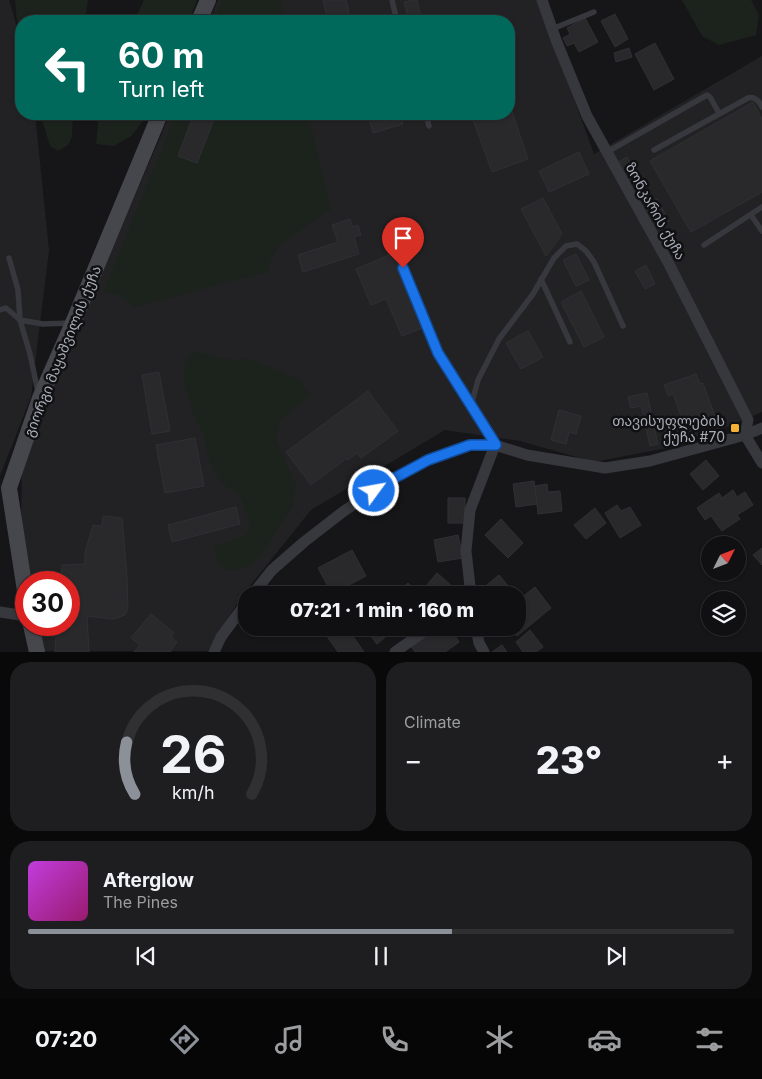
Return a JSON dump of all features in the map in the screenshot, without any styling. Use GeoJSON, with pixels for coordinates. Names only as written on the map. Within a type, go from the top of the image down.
{"type":"FeatureCollection","features":[{"type":"Feature","properties":{"kind":"street"},"geometry":{"type":"LineString","coordinates":[[202,15],[208,0]]}},
{"type":"Feature","properties":{"kind":"street","name":"ზონკარის ქუჩა"},"geometry":{"type":"LineString","coordinates":[[542,0],[587,116],[668,264],[748,420],[745,435]]}},
{"type":"Feature","properties":{"kind":"street","name":"გიორგი მაყაშვილის ქუჩა"},"geometry":{"type":"LineString","coordinates":[[22,571],[9,488],[40,398],[158,120]]}},
{"type":"Feature","properties":{"kind":"street"},"geometry":{"type":"LineString","coordinates":[[259,586],[272,570],[344,511],[389,481],[428,460],[470,445],[496,445],[527,455],[605,468],[650,461],[745,435],[762,428]]}},
{"type":"Feature","properties":{"kind":"street"},"geometry":{"type":"LineString","coordinates":[[745,435],[762,463]]}},
{"type":"Feature","properties":{"kind":"street"},"geometry":{"type":"LineString","coordinates":[[470,586],[466,551],[470,510],[496,445]]}},
{"type":"Feature","properties":{"kind":"street"},"geometry":{"type":"LineString","coordinates":[[0,612],[15,614]]}},
{"type":"Feature","properties":{"kind":"street"},"geometry":{"type":"LineString","coordinates":[[214,652],[221,637],[238,614]]}},
{"type":"Feature","properties":{"kind":"street"},"geometry":{"type":"LineString","coordinates":[[33,636],[36,652]]}},
{"type":"Feature","properties":{"kind":"street"},"geometry":{"type":"LineString","coordinates":[[395,652],[418,636]]}},
{"type":"Feature","properties":{"kind":"street"},"geometry":{"type":"LineString","coordinates":[[478,636],[479,644],[484,652]]}},
{"type":"Feature","properties":{"kind":"lane"},"geometry":{"type":"LineString","coordinates":[[392,0],[396,15]]}},
{"type":"Feature","properties":{"kind":"lane"},"geometry":{"type":"LineString","coordinates":[[552,29],[594,12]]}},
{"type":"Feature","properties":{"kind":"lane"},"geometry":{"type":"LineString","coordinates":[[607,152],[707,95],[719,113]]}},
{"type":"Feature","properties":{"kind":"lane"},"geometry":{"type":"LineString","coordinates":[[654,150],[748,98],[756,98],[762,107]]}},
{"type":"Feature","properties":{"kind":"lane"},"geometry":{"type":"LineString","coordinates":[[428,120],[429,126]]}},
{"type":"Feature","properties":{"kind":"lane"},"geometry":{"type":"LineString","coordinates":[[704,245],[762,208]]}},
{"type":"Feature","properties":{"kind":"lane"},"geometry":{"type":"LineString","coordinates":[[751,215],[762,232]]}},
{"type":"Feature","properties":{"kind":"lane"},"geometry":{"type":"LineString","coordinates":[[471,406],[478,380],[499,338],[532,294],[554,258],[566,246],[577,244],[586,251],[594,262],[623,326]]}},
{"type":"Feature","properties":{"kind":"lane"},"geometry":{"type":"LineString","coordinates":[[9,258],[18,290],[20,320],[40,398]]}},
{"type":"Feature","properties":{"kind":"lane"},"geometry":{"type":"LineString","coordinates":[[403,268],[438,353],[496,445]]}},
{"type":"Feature","properties":{"kind":"lane"},"geometry":{"type":"LineString","coordinates":[[541,279],[570,342]]}},
{"type":"Feature","properties":{"kind":"lane"},"geometry":{"type":"LineString","coordinates":[[0,310],[6,308],[20,320],[43,324],[73,323]]}},
{"type":"Feature","properties":{"kind":"shaded area"},"geometry":{"type":"Polygon","coordinates":[[[0,0],[9,0],[15,20],[15,120],[36,120],[49,250],[31,397],[0,476],[0,0]]]}},
{"type":"Feature","properties":{"kind":"shaded area"},"geometry":{"type":"Polygon","coordinates":[[[15,0],[88,0],[86,15],[16,15],[15,0]]]}},
{"type":"Feature","properties":{"kind":"shaded area"},"geometry":{"type":"Polygon","coordinates":[[[144,0],[197,0],[191,15],[137,15],[144,0]]]}},
{"type":"Feature","properties":{"kind":"shaded area"},"geometry":{"type":"Polygon","coordinates":[[[218,0],[538,0],[594,154],[762,56],[762,412],[687,444],[594,462],[520,441],[445,430],[311,510],[250,586],[238,586],[238,602],[208,651],[43,651],[40,636],[80,636],[80,571],[29,571],[21,525],[22,472],[44,409],[167,120],[515,120],[515,15],[212,15],[218,0]]]}},
{"type":"Feature","properties":{"kind":"shaded area"},"geometry":{"type":"Polygon","coordinates":[[[222,0],[280,0],[284,15],[216,15],[222,0]]]}},
{"type":"Feature","properties":{"kind":"shaded area"},"geometry":{"type":"Polygon","coordinates":[[[682,0],[751,0],[759,15],[756,35],[719,45],[702,36],[682,0]]]}},
{"type":"Feature","properties":{"kind":"shaded area"},"geometry":{"type":"Polygon","coordinates":[[[42,120],[73,120],[72,137],[68,145],[58,151],[50,146],[42,120]]]}},
{"type":"Feature","properties":{"kind":"shaded area"},"geometry":{"type":"Polygon","coordinates":[[[98,120],[144,120],[131,136],[114,146],[96,144],[98,120]]]}},
{"type":"Feature","properties":{"kind":"shaded area"},"geometry":{"type":"Polygon","coordinates":[[[174,120],[309,120],[331,209],[279,246],[272,256],[268,272],[134,307],[120,295],[103,293],[174,120]]]}},
{"type":"Feature","properties":{"kind":"shaded area"},"geometry":{"type":"Polygon","coordinates":[[[194,351],[231,360],[251,359],[299,379],[310,395],[280,421],[276,440],[296,485],[293,505],[261,556],[247,568],[227,570],[219,565],[214,546],[245,536],[250,528],[242,500],[236,492],[220,482],[208,457],[204,437],[192,410],[184,381],[185,362],[194,351]]]}},
{"type":"Feature","properties":{"kind":"building"},"geometry":{"type":"Polygon","coordinates":[[[323,0],[346,0],[350,15],[327,15],[323,0]]]}},
{"type":"Feature","properties":{"kind":"building"},"geometry":{"type":"Polygon","coordinates":[[[417,0],[421,15],[407,15],[404,2],[417,0]]]}},
{"type":"Feature","properties":{"kind":"building"},"geometry":{"type":"Polygon","coordinates":[[[615,14],[628,39],[615,47],[601,21],[615,14]]]}},
{"type":"Feature","properties":{"kind":"building"},"geometry":{"type":"Polygon","coordinates":[[[585,18],[598,42],[579,52],[574,43],[567,46],[563,38],[570,34],[567,28],[585,18]]]}},
{"type":"Feature","properties":{"kind":"building"},"geometry":{"type":"Polygon","coordinates":[[[655,43],[674,79],[654,90],[635,54],[655,43]]]}},
{"type":"Feature","properties":{"kind":"building"},"geometry":{"type":"Polygon","coordinates":[[[629,48],[632,57],[616,62],[614,53],[629,48]]]}},
{"type":"Feature","properties":{"kind":"building"},"geometry":{"type":"Polygon","coordinates":[[[753,102],[762,119],[762,192],[691,232],[650,161],[753,102]]]}},
{"type":"Feature","properties":{"kind":"building"},"geometry":{"type":"Polygon","coordinates":[[[192,120],[214,120],[197,163],[178,156],[192,120]]]}},
{"type":"Feature","properties":{"kind":"building"},"geometry":{"type":"Polygon","coordinates":[[[370,120],[402,120],[403,124],[373,133],[370,120]]]}},
{"type":"Feature","properties":{"kind":"building"},"geometry":{"type":"Polygon","coordinates":[[[473,120],[515,120],[528,159],[492,172],[473,120]]]}},
{"type":"Feature","properties":{"kind":"building"},"geometry":{"type":"Polygon","coordinates":[[[579,152],[589,174],[549,192],[539,171],[579,152]]]}},
{"type":"Feature","properties":{"kind":"building"},"geometry":{"type":"Polygon","coordinates":[[[627,157],[638,178],[629,183],[618,162],[627,157]]]}},
{"type":"Feature","properties":{"kind":"building"},"geometry":{"type":"Polygon","coordinates":[[[543,198],[562,234],[546,256],[521,209],[543,198]]]}},
{"type":"Feature","properties":{"kind":"building"},"geometry":{"type":"Polygon","coordinates":[[[657,199],[669,221],[656,228],[645,206],[657,199]]]}},
{"type":"Feature","properties":{"kind":"building"},"geometry":{"type":"Polygon","coordinates":[[[350,219],[353,227],[358,225],[361,235],[354,237],[359,254],[303,272],[298,255],[338,242],[332,225],[350,219]]]}},
{"type":"Feature","properties":{"kind":"building"},"geometry":{"type":"Polygon","coordinates":[[[394,253],[425,327],[402,336],[386,299],[371,305],[356,269],[394,253]]]}},
{"type":"Feature","properties":{"kind":"building"},"geometry":{"type":"Polygon","coordinates":[[[576,254],[589,280],[576,286],[563,260],[576,254]]]}},
{"type":"Feature","properties":{"kind":"building"},"geometry":{"type":"Polygon","coordinates":[[[646,265],[655,284],[645,289],[635,271],[646,265]]]}},
{"type":"Feature","properties":{"kind":"building"},"geometry":{"type":"Polygon","coordinates":[[[581,291],[604,337],[584,347],[561,302],[581,291]]]}},
{"type":"Feature","properties":{"kind":"building"},"geometry":{"type":"Polygon","coordinates":[[[528,331],[543,357],[521,369],[506,343],[528,331]]]}},
{"type":"Feature","properties":{"kind":"building"},"geometry":{"type":"Polygon","coordinates":[[[159,372],[170,431],[152,434],[142,375],[159,372]]]}},
{"type":"Feature","properties":{"kind":"building"},"geometry":{"type":"Polygon","coordinates":[[[696,374],[700,384],[703,383],[716,419],[686,430],[673,394],[668,396],[664,385],[696,374]]]}},
{"type":"Feature","properties":{"kind":"building"},"geometry":{"type":"Polygon","coordinates":[[[368,391],[398,431],[361,458],[357,453],[348,460],[347,458],[311,485],[286,452],[368,391]]]}},
{"type":"Feature","properties":{"kind":"building"},"geometry":{"type":"Polygon","coordinates":[[[647,393],[658,444],[650,446],[641,406],[631,408],[628,397],[647,393]]]}},
{"type":"Feature","properties":{"kind":"building"},"geometry":{"type":"Polygon","coordinates":[[[559,410],[581,416],[576,434],[569,432],[566,444],[551,440],[559,410]]]}},
{"type":"Feature","properties":{"kind":"building"},"geometry":{"type":"Polygon","coordinates":[[[195,438],[204,486],[165,493],[156,445],[195,438]]]}},
{"type":"Feature","properties":{"kind":"building"},"geometry":{"type":"Polygon","coordinates":[[[706,460],[719,476],[703,490],[690,474],[706,460]]]}},
{"type":"Feature","properties":{"kind":"building"},"geometry":{"type":"Polygon","coordinates":[[[534,481],[537,504],[516,507],[513,484],[534,481]]]}},
{"type":"Feature","properties":{"kind":"building"},"geometry":{"type":"Polygon","coordinates":[[[547,484],[548,492],[560,491],[562,511],[538,514],[535,486],[547,484]]]}},
{"type":"Feature","properties":{"kind":"building"},"geometry":{"type":"Polygon","coordinates":[[[733,490],[737,497],[745,492],[753,505],[737,515],[740,519],[722,531],[711,516],[705,520],[697,508],[719,493],[722,498],[733,490]]]}},
{"type":"Feature","properties":{"kind":"building"},"geometry":{"type":"Polygon","coordinates":[[[448,498],[465,498],[465,523],[448,523],[448,498]]]}},
{"type":"Feature","properties":{"kind":"building"},"geometry":{"type":"Polygon","coordinates":[[[617,505],[621,511],[630,507],[641,525],[620,538],[605,513],[617,505]]]}},
{"type":"Feature","properties":{"kind":"building"},"geometry":{"type":"Polygon","coordinates":[[[236,507],[240,524],[172,542],[168,525],[236,507]]]}},
{"type":"Feature","properties":{"kind":"building"},"geometry":{"type":"Polygon","coordinates":[[[595,508],[606,523],[586,539],[574,525],[595,508]]]}},
{"type":"Feature","properties":{"kind":"building"},"geometry":{"type":"Polygon","coordinates":[[[103,516],[122,518],[128,609],[125,615],[113,619],[87,616],[89,652],[55,652],[56,636],[80,636],[80,571],[62,571],[62,565],[85,564],[85,552],[93,525],[102,526],[103,516]]]}},
{"type":"Feature","properties":{"kind":"building"},"geometry":{"type":"Polygon","coordinates":[[[501,519],[523,543],[508,558],[485,535],[501,519]]]}},
{"type":"Feature","properties":{"kind":"building"},"geometry":{"type":"Polygon","coordinates":[[[458,535],[463,558],[438,562],[434,540],[458,535]]]}},
{"type":"Feature","properties":{"kind":"building"},"geometry":{"type":"Polygon","coordinates":[[[762,548],[762,565],[753,555],[762,548]]]}},
{"type":"Feature","properties":{"kind":"building"},"geometry":{"type":"Polygon","coordinates":[[[352,550],[366,576],[347,586],[328,586],[318,568],[352,550]]]}},
{"type":"Feature","properties":{"kind":"building"},"geometry":{"type":"Polygon","coordinates":[[[437,573],[452,586],[426,586],[437,573]]]}},
{"type":"Feature","properties":{"kind":"building"},"geometry":{"type":"Polygon","coordinates":[[[499,575],[508,586],[486,586],[499,575]]]}},
{"type":"Feature","properties":{"kind":"building"},"geometry":{"type":"Polygon","coordinates":[[[535,587],[551,608],[526,629],[526,594],[535,587]]]}},
{"type":"Feature","properties":{"kind":"building"},"geometry":{"type":"Polygon","coordinates":[[[151,614],[174,633],[171,637],[177,642],[170,652],[134,652],[140,645],[131,638],[151,614]]]}},
{"type":"Feature","properties":{"kind":"building"},"geometry":{"type":"Polygon","coordinates":[[[530,630],[543,647],[536,652],[523,652],[516,642],[523,636],[526,636],[530,630]]]}},
{"type":"Feature","properties":{"kind":"building"},"geometry":{"type":"Polygon","coordinates":[[[327,636],[353,636],[364,652],[338,652],[327,636]]]}},
{"type":"Feature","properties":{"kind":"building"},"geometry":{"type":"Polygon","coordinates":[[[370,636],[386,636],[377,644],[370,636]]]}},
{"type":"Feature","properties":{"kind":"building"},"geometry":{"type":"Polygon","coordinates":[[[427,636],[455,636],[459,642],[445,652],[415,652],[411,646],[427,636]]]}},
{"type":"Feature","properties":{"kind":"building"},"geometry":{"type":"Polygon","coordinates":[[[502,645],[507,652],[492,652],[502,645]]]}},
{"type":"Feature","properties":{"kind":"place","name":"თავისუფლების ქუჩა #70"},"geometry":{"type":"Point","coordinates":[735,428]}},
{"type":"Feature","properties":{"kind":"route"},"geometry":{"type":"LineString","coordinates":[[374,491],[428,460],[470,445],[496,445],[438,353],[403,268]]}}]}
